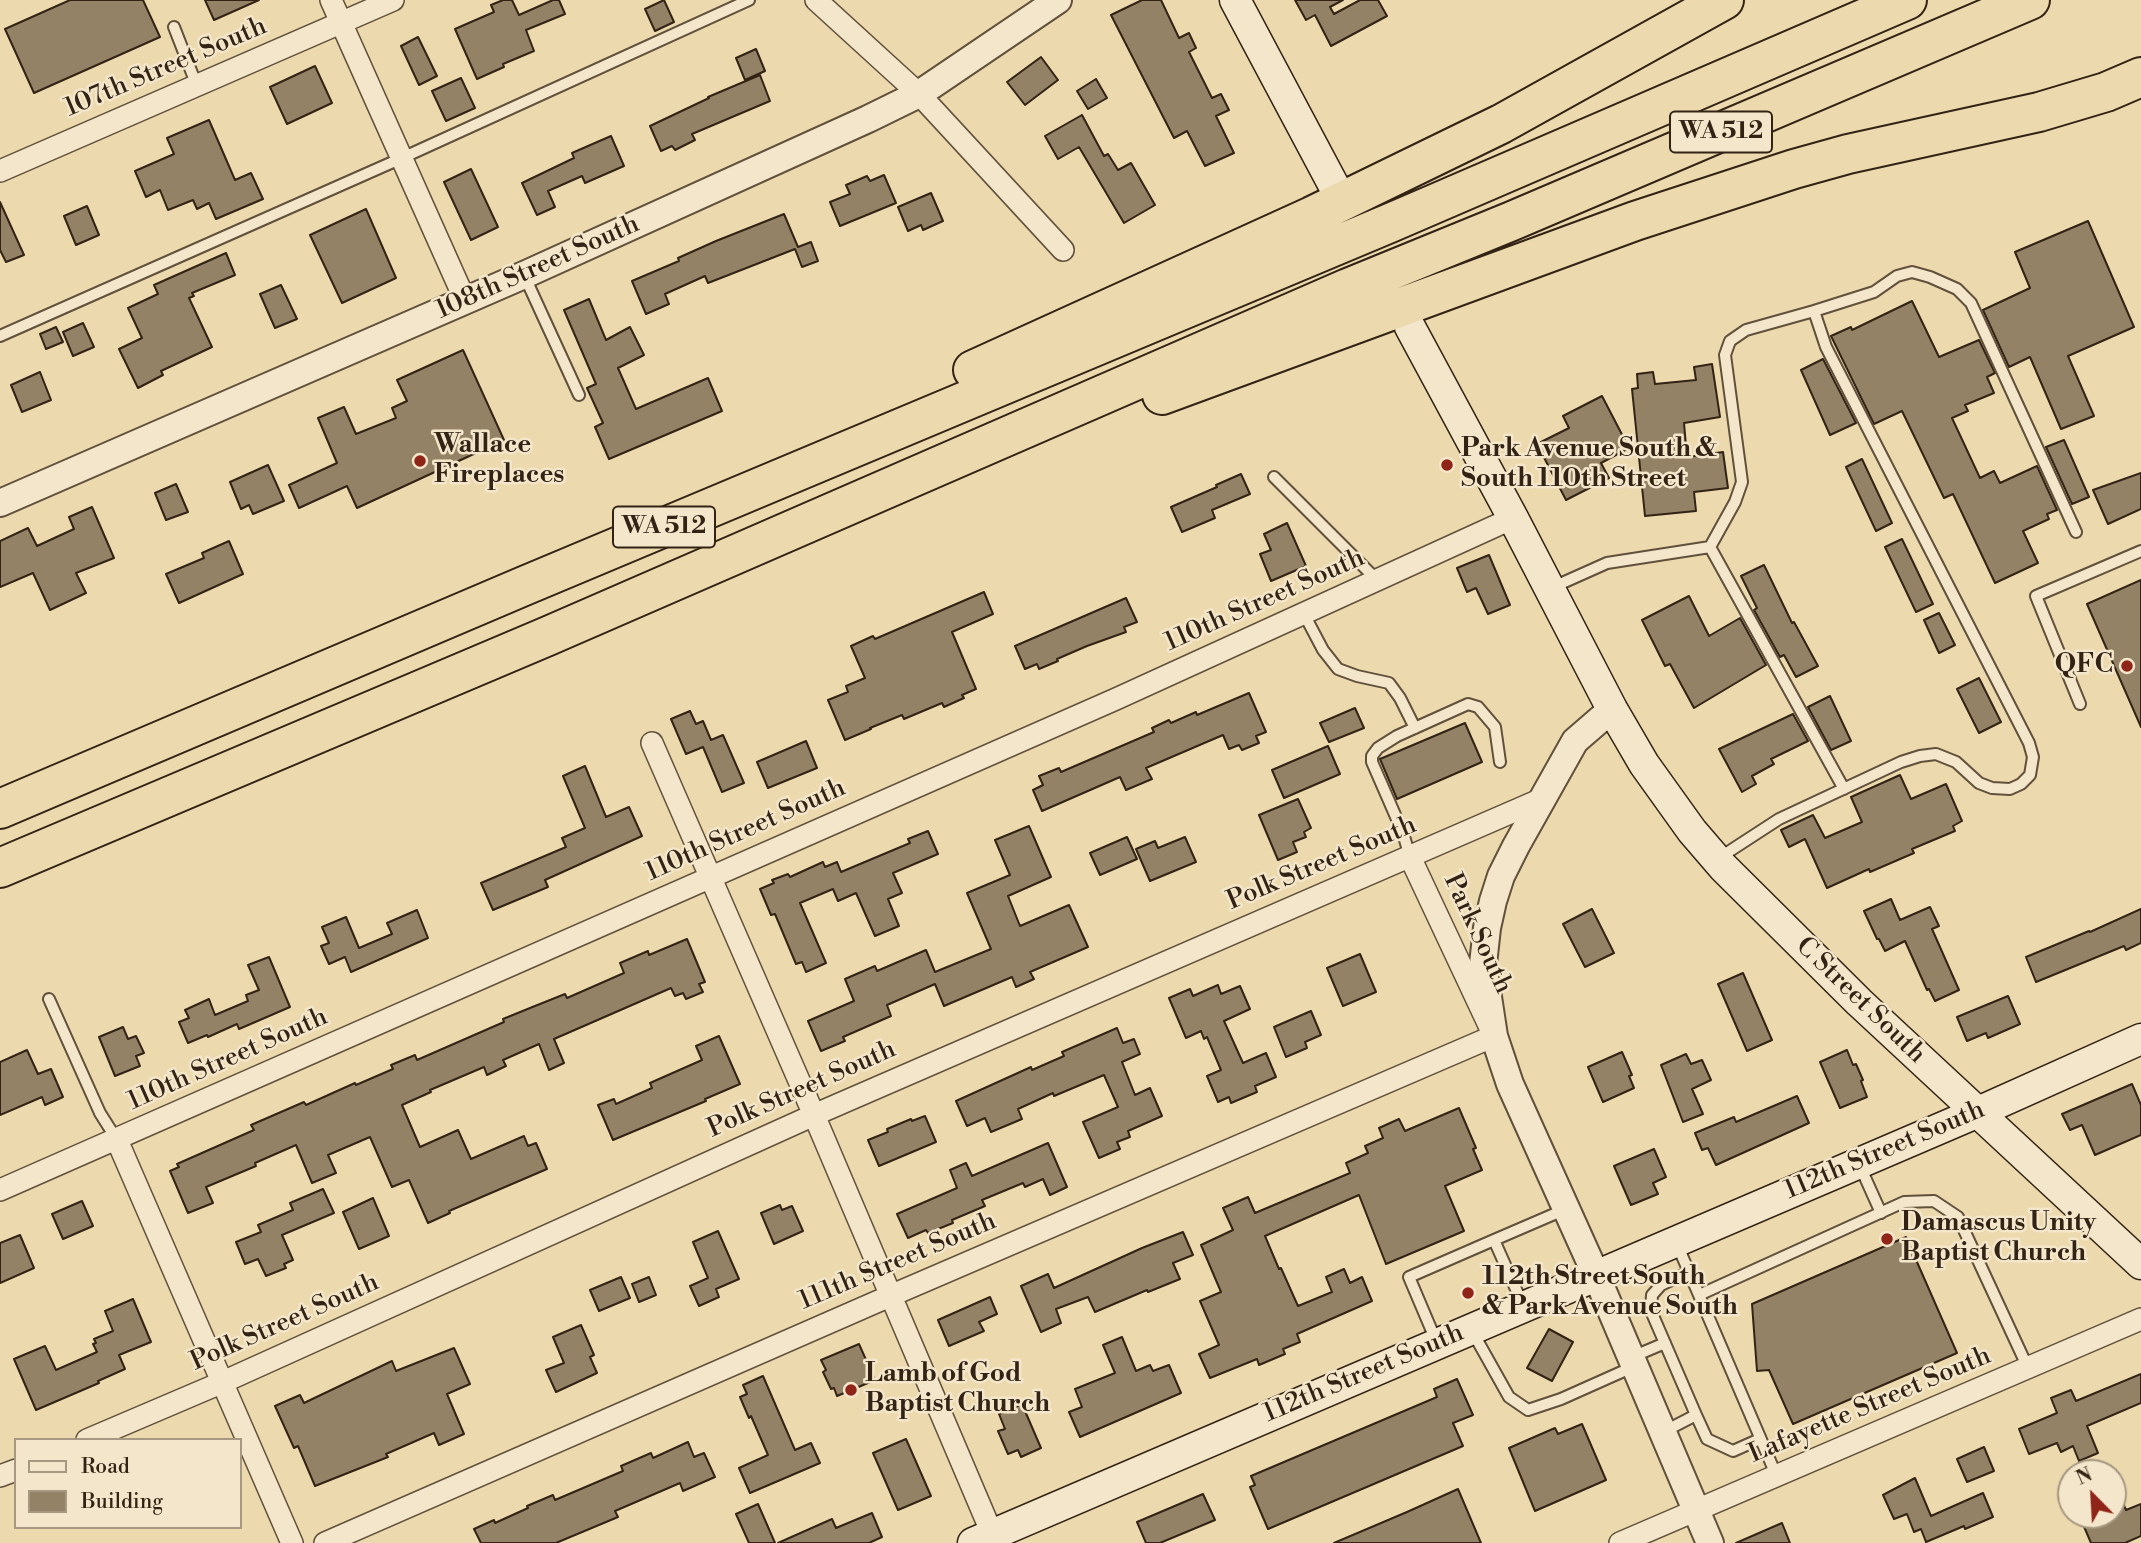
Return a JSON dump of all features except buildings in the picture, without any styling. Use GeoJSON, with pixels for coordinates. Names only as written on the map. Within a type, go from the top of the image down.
{"type":"FeatureCollection","features":[{"type":"Feature","properties":{"kind":"highway"},"geometry":{"type":"LineString","coordinates":[[524,586],[777,459],[1312,216],[1501,124],[1724,0]]}},
{"type":"Feature","properties":{"kind":"highway","name":"WA 512"},"geometry":{"type":"LineString","coordinates":[[0,809],[1390,223],[1907,0]]}},
{"type":"Feature","properties":{"kind":"highway","name":"WA 512"},"geometry":{"type":"LineString","coordinates":[[0,868],[548,636],[1348,288],[2030,0]]}},
{"type":"Feature","properties":{"kind":"highway"},"geometry":{"type":"LineString","coordinates":[[548,636],[1115,413],[1635,221],[1808,165],[2039,112],[2106,92],[2141,77]]}},
{"type":"Feature","properties":{"kind":"main road"},"geometry":{"type":"LineString","coordinates":[[1235,0],[1334,186]]}},
{"type":"Feature","properties":{"kind":"main road","name":"C Street South"},"geometry":{"type":"LineString","coordinates":[[1410,327],[1612,709],[1644,764],[1672,804],[1717,859],[1859,1002],[2141,1264]]}},
{"type":"Feature","properties":{"kind":"main road","name":"112th Street South"},"geometry":{"type":"LineString","coordinates":[[987,1540],[1437,1343],[1976,1113],[2141,1039]]}},
{"type":"Feature","properties":{"kind":"street"},"geometry":{"type":"LineString","coordinates":[[331,0],[465,300]]}},
{"type":"Feature","properties":{"kind":"street","name":"107th Street South"},"geometry":{"type":"LineString","coordinates":[[0,171],[393,0]]}},
{"type":"Feature","properties":{"kind":"street"},"geometry":{"type":"LineString","coordinates":[[816,0],[919,94],[1063,250]]}},
{"type":"Feature","properties":{"kind":"street","name":"108th Street South"},"geometry":{"type":"LineString","coordinates":[[0,503],[524,275],[919,94],[1058,0]]}},
{"type":"Feature","properties":{"kind":"street","name":"110th Street South"},"geometry":{"type":"LineString","coordinates":[[0,1190],[1116,699],[1513,518]]}},
{"type":"Feature","properties":{"kind":"street"},"geometry":{"type":"LineString","coordinates":[[1612,709],[1575,741],[1501,876],[1487,928],[1483,964],[1494,1036],[1510,1084],[1596,1275],[1710,1543]]}},
{"type":"Feature","properties":{"kind":"street"},"geometry":{"type":"LineString","coordinates":[[652,743],[814,1115],[890,1296],[987,1540]]}},
{"type":"Feature","properties":{"kind":"street","name":"Polk Street South"},"geometry":{"type":"LineString","coordinates":[[92,1438],[223,1382],[814,1115],[1542,799]]}},
{"type":"Feature","properties":{"kind":"street","name":"Park South"},"geometry":{"type":"LineString","coordinates":[[1410,857],[1494,1036]]}},
{"type":"Feature","properties":{"kind":"street","name":"111th Street South"},"geometry":{"type":"LineString","coordinates":[[325,1543],[1494,1036]]}},
{"type":"Feature","properties":{"kind":"street"},"geometry":{"type":"LineString","coordinates":[[117,1139],[292,1543]]}},
{"type":"Feature","properties":{"kind":"street","name":"Lafayette Street South"},"geometry":{"type":"LineString","coordinates":[[1620,1543],[2141,1319]]}},
{"type":"Feature","properties":{"kind":"lane"},"geometry":{"type":"LineString","coordinates":[[0,337],[749,0]]}},
{"type":"Feature","properties":{"kind":"lane"},"geometry":{"type":"LineString","coordinates":[[174,27],[197,86]]}},
{"type":"Feature","properties":{"kind":"lane"},"geometry":{"type":"LineString","coordinates":[[1710,547],[1735,502],[1742,482],[1725,355],[1730,341],[1746,330],[1874,292],[1897,276],[1912,272],[1957,289],[1971,303],[2076,532]]}},
{"type":"Feature","properties":{"kind":"lane"},"geometry":{"type":"LineString","coordinates":[[524,275],[579,395]]}},
{"type":"Feature","properties":{"kind":"lane"},"geometry":{"type":"LineString","coordinates":[[1717,859],[1779,819],[1901,762],[1936,754],[1956,762],[1979,783],[1992,788],[2010,789],[2030,775],[2033,757],[2029,744],[1826,347],[1814,311]]}},
{"type":"Feature","properties":{"kind":"lane"},"geometry":{"type":"LineString","coordinates":[[1274,477],[1378,581]]}},
{"type":"Feature","properties":{"kind":"lane"},"geometry":{"type":"LineString","coordinates":[[1549,588],[1607,563],[1710,547]]}},
{"type":"Feature","properties":{"kind":"lane"},"geometry":{"type":"LineString","coordinates":[[1710,547],[1844,789]]}},
{"type":"Feature","properties":{"kind":"lane"},"geometry":{"type":"LineString","coordinates":[[2080,704],[2036,596],[2141,551]]}},
{"type":"Feature","properties":{"kind":"lane"},"geometry":{"type":"LineString","coordinates":[[1304,614],[1323,650],[1338,669],[1389,683],[1415,728]]}},
{"type":"Feature","properties":{"kind":"lane"},"geometry":{"type":"LineString","coordinates":[[1410,857],[1403,833],[1372,762],[1372,756],[1378,748],[1468,704],[1478,707],[1495,727],[1500,762]]}},
{"type":"Feature","properties":{"kind":"lane"},"geometry":{"type":"LineString","coordinates":[[49,999],[100,1113],[117,1139]]}},
{"type":"Feature","properties":{"kind":"lane"},"geometry":{"type":"LineString","coordinates":[[1859,1163],[1881,1213]]}},
{"type":"Feature","properties":{"kind":"lane"},"geometry":{"type":"LineString","coordinates":[[1699,1296],[1904,1202],[1934,1201],[1958,1217],[2028,1368]]}},
{"type":"Feature","properties":{"kind":"lane"},"geometry":{"type":"LineString","coordinates":[[1437,1343],[1409,1277],[1566,1209]]}},
{"type":"Feature","properties":{"kind":"lane"},"geometry":{"type":"LineString","coordinates":[[1494,1240],[1523,1306]]}},
{"type":"Feature","properties":{"kind":"lane"},"geometry":{"type":"LineString","coordinates":[[1675,1241],[1777,1477]]}},
{"type":"Feature","properties":{"kind":"lane"},"geometry":{"type":"LineString","coordinates":[[1689,1272],[1661,1285],[1652,1295],[1651,1311],[1707,1439],[1732,1451],[1760,1438]]}},
{"type":"Feature","properties":{"kind":"lane"},"geometry":{"type":"LineString","coordinates":[[1470,1329],[1509,1397],[1528,1410],[1562,1399],[1665,1343]]}},
{"type":"Feature","properties":{"kind":"lane"},"geometry":{"type":"LineString","coordinates":[[1663,1432],[1696,1415]]}},
{"type":"Feature","properties":{"kind":"place","name":"Wallace Fireplaces"},"geometry":{"type":"Point","coordinates":[420,461]}},
{"type":"Feature","properties":{"kind":"place","name":"Park Avenue South & South 110th Street"},"geometry":{"type":"Point","coordinates":[1447,465]}},
{"type":"Feature","properties":{"kind":"place","name":"QFC"},"geometry":{"type":"Point","coordinates":[2127,666]}},
{"type":"Feature","properties":{"kind":"place","name":"Damascus Unity Baptist Church"},"geometry":{"type":"Point","coordinates":[1887,1239]}},
{"type":"Feature","properties":{"kind":"place","name":"112th Street South & Park Avenue South"},"geometry":{"type":"Point","coordinates":[1468,1293]}},
{"type":"Feature","properties":{"kind":"place","name":"Lamb of God Baptist Church"},"geometry":{"type":"Point","coordinates":[851,1390]}}]}
